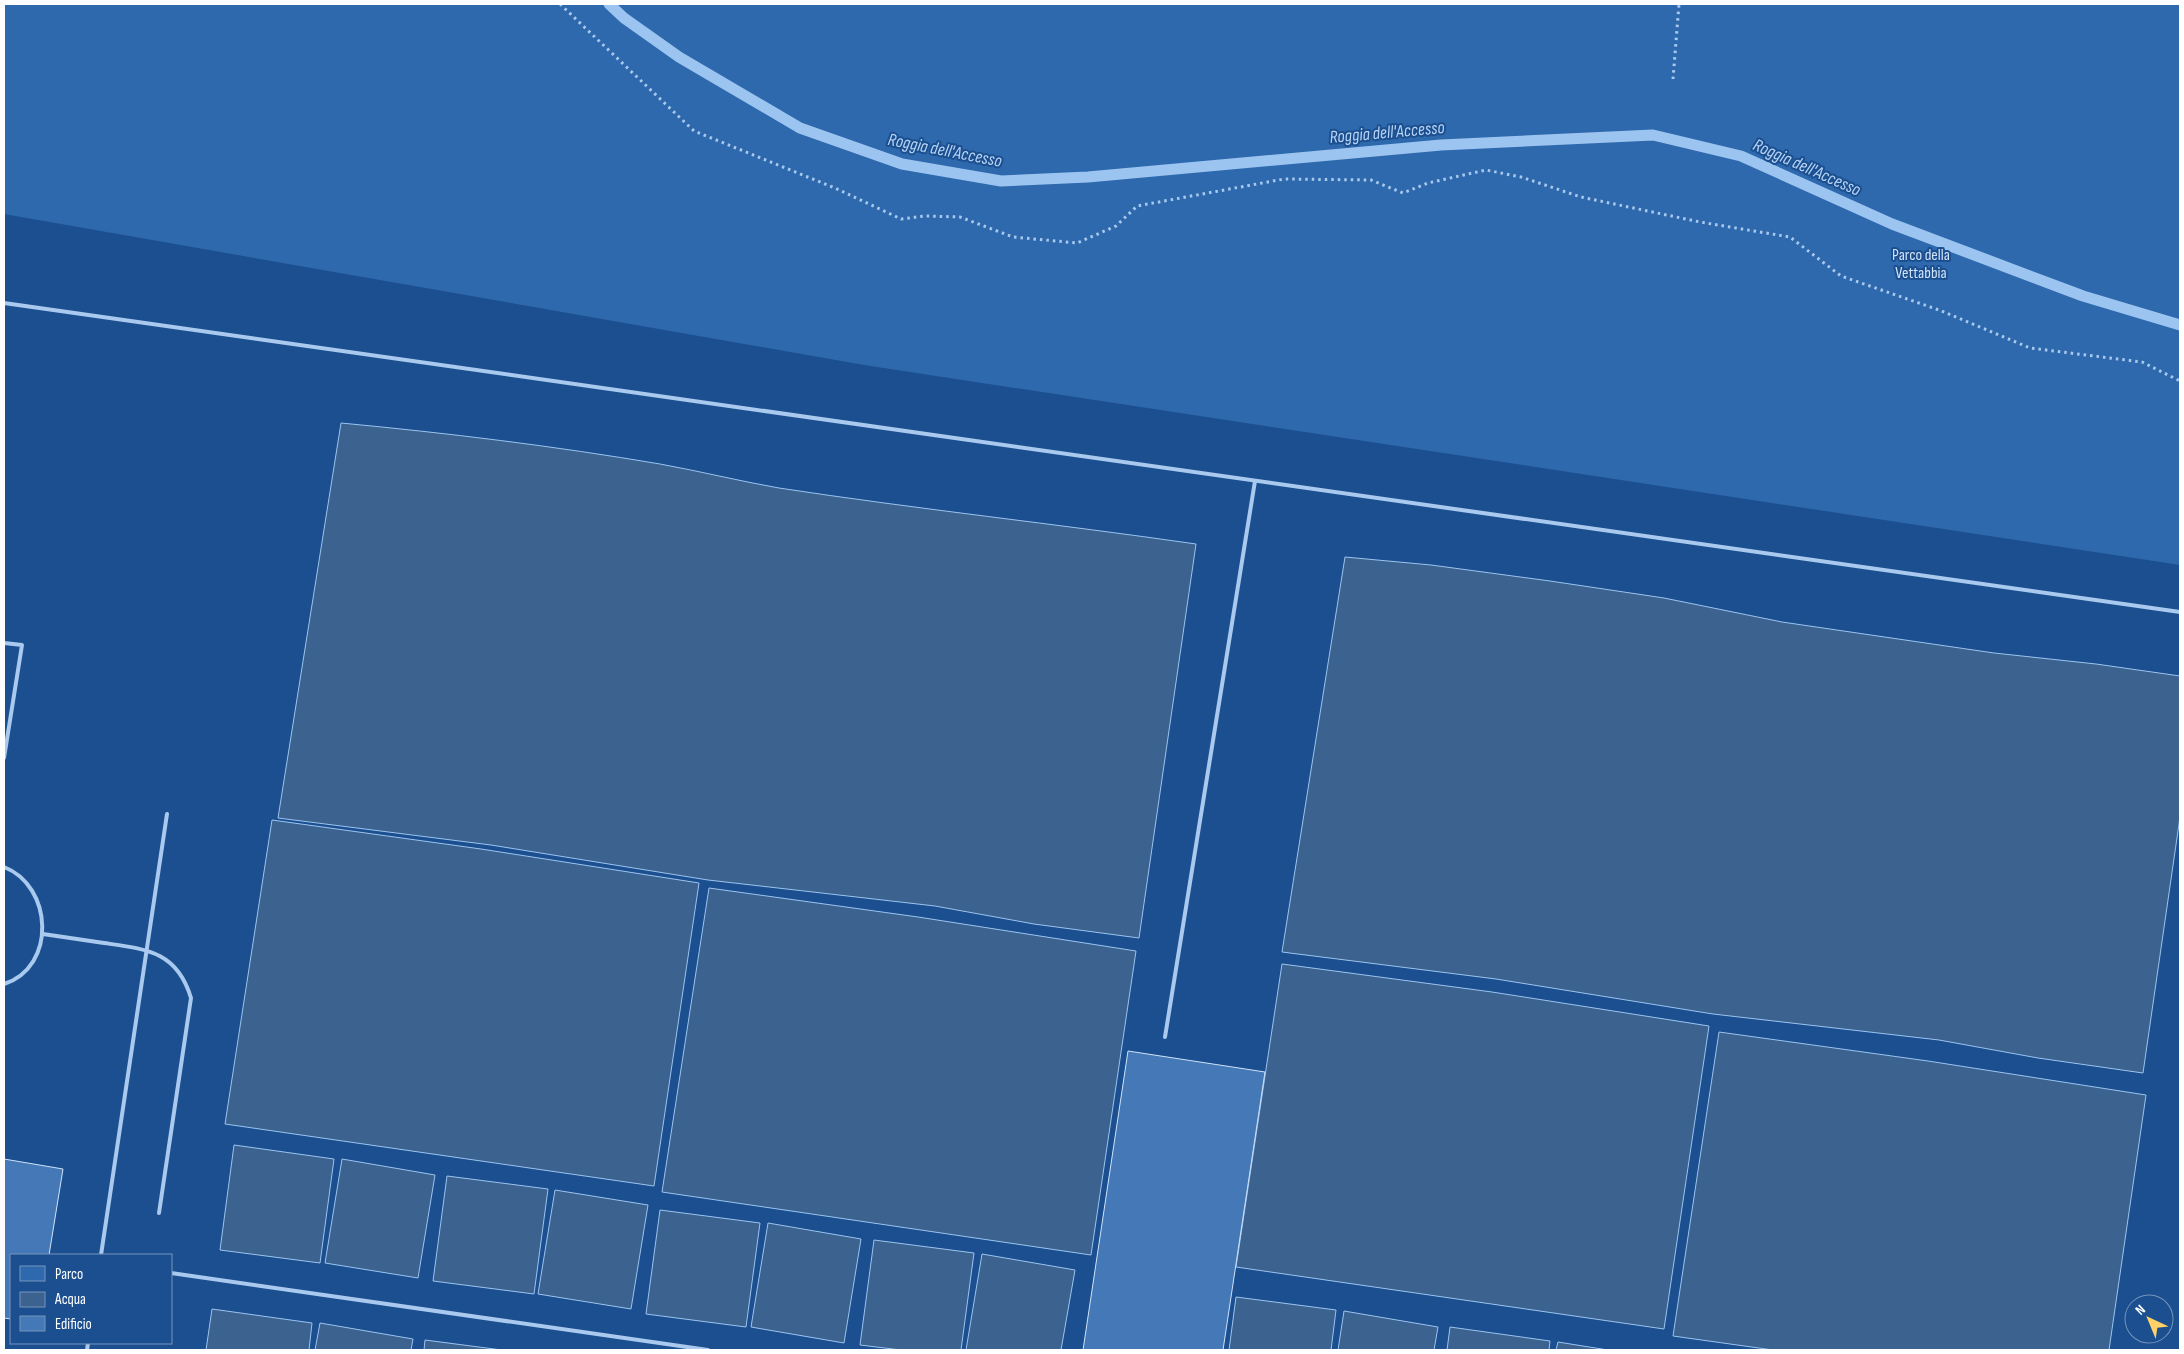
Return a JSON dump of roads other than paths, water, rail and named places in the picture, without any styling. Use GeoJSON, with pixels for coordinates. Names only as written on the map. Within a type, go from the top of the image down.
{"type":"FeatureCollection","features":[{"type":"Feature","properties":{"kind":"lane"},"geometry":{"type":"LineString","coordinates":[[4,304],[2180,612]]}},
{"type":"Feature","properties":{"kind":"lane"},"geometry":{"type":"LineString","coordinates":[[1165,1037],[1255,481]]}},
{"type":"Feature","properties":{"kind":"lane"},"geometry":{"type":"LineString","coordinates":[[4,643],[22,645],[4,758]]}},
{"type":"Feature","properties":{"kind":"lane"},"geometry":{"type":"LineString","coordinates":[[101,1254],[167,814]]}},
{"type":"Feature","properties":{"kind":"lane"},"geometry":{"type":"LineString","coordinates":[[4,866],[23,878],[36,895],[42,914],[42,934],[37,953],[25,970],[4,984]]}},
{"type":"Feature","properties":{"kind":"lane"},"geometry":{"type":"LineString","coordinates":[[42,934],[147,949],[165,959],[178,970],[187,985],[191,998],[158,1214]]}},
{"type":"Feature","properties":{"kind":"lane"},"geometry":{"type":"LineString","coordinates":[[172,1273],[708,1350]]}},
{"type":"Feature","properties":{"kind":"water"},"geometry":{"type":"Polygon","coordinates":[[[341,423],[461,436],[620,457],[779,488],[1196,544],[1139,938],[1034,924],[935,906],[708,880],[491,845],[278,818],[341,423]]]}},
{"type":"Feature","properties":{"kind":"water"},"geometry":{"type":"Polygon","coordinates":[[[1345,557],[1431,565],[1550,581],[1664,598],[1782,622],[1994,653],[2096,664],[2180,676],[2180,817],[2143,1073],[2038,1058],[1939,1040],[1713,1014],[1496,979],[1282,952],[1345,557]]]}},
{"type":"Feature","properties":{"kind":"water"},"geometry":{"type":"Polygon","coordinates":[[[272,820],[481,849],[699,883],[654,1186],[225,1124],[272,820]]]}},
{"type":"Feature","properties":{"kind":"water"},"geometry":{"type":"Polygon","coordinates":[[[709,888],[918,917],[1136,951],[1091,1255],[662,1192],[709,888]]]}},
{"type":"Feature","properties":{"kind":"water"},"geometry":{"type":"Polygon","coordinates":[[[1282,964],[1492,992],[1709,1026],[1664,1329],[1236,1267],[1282,964]]]}},
{"type":"Feature","properties":{"kind":"water"},"geometry":{"type":"Polygon","coordinates":[[[1719,1032],[1928,1061],[2146,1095],[2109,1350],[1773,1350],[1673,1336],[1719,1032]]]}},
{"type":"Feature","properties":{"kind":"water"},"geometry":{"type":"Polygon","coordinates":[[[234,1145],[334,1159],[320,1263],[220,1250],[234,1145]]]}},
{"type":"Feature","properties":{"kind":"water"},"geometry":{"type":"Polygon","coordinates":[[[342,1159],[435,1175],[418,1278],[325,1263],[342,1159]]]}},
{"type":"Feature","properties":{"kind":"water"},"geometry":{"type":"Polygon","coordinates":[[[447,1176],[548,1189],[534,1294],[433,1281],[447,1176]]]}},
{"type":"Feature","properties":{"kind":"water"},"geometry":{"type":"Polygon","coordinates":[[[555,1190],[648,1205],[631,1309],[538,1294],[555,1190]]]}},
{"type":"Feature","properties":{"kind":"water"},"geometry":{"type":"Polygon","coordinates":[[[660,1210],[760,1223],[746,1327],[646,1314],[660,1210]]]}},
{"type":"Feature","properties":{"kind":"water"},"geometry":{"type":"Polygon","coordinates":[[[768,1223],[861,1239],[844,1343],[751,1327],[768,1223]]]}},
{"type":"Feature","properties":{"kind":"water"},"geometry":{"type":"Polygon","coordinates":[[[874,1240],[974,1253],[961,1350],[901,1350],[860,1345],[874,1240]]]}},
{"type":"Feature","properties":{"kind":"water"},"geometry":{"type":"Polygon","coordinates":[[[982,1254],[1075,1270],[1061,1350],[966,1350],[982,1254]]]}},
{"type":"Feature","properties":{"kind":"water"},"geometry":{"type":"Polygon","coordinates":[[[1236,1297],[1336,1310],[1331,1350],[1229,1350],[1236,1297]]]}},
{"type":"Feature","properties":{"kind":"water"},"geometry":{"type":"Polygon","coordinates":[[[212,1309],[312,1323],[309,1350],[206,1350],[212,1309]]]}},
{"type":"Feature","properties":{"kind":"water"},"geometry":{"type":"Polygon","coordinates":[[[1344,1311],[1438,1327],[1434,1350],[1338,1350],[1344,1311]]]}},
{"type":"Feature","properties":{"kind":"water"},"geometry":{"type":"Polygon","coordinates":[[[320,1323],[413,1339],[411,1350],[315,1350],[320,1323]]]}},
{"type":"Feature","properties":{"kind":"water"},"geometry":{"type":"Polygon","coordinates":[[[1450,1327],[1550,1341],[1549,1350],[1447,1350],[1450,1327]]]}},
{"type":"Feature","properties":{"kind":"water"},"geometry":{"type":"Polygon","coordinates":[[[425,1340],[502,1350],[424,1350],[425,1340]]]}},
{"type":"Feature","properties":{"kind":"water"},"geometry":{"type":"Polygon","coordinates":[[[1558,1342],[1608,1350],[1556,1350],[1558,1342]]]}},
{"type":"Feature","properties":{"kind":"waterway","name":"Roggia dell'Accesso"},"geometry":{"type":"LineString","coordinates":[[609,4],[624,18],[679,57],[800,128],[902,164],[1001,181],[1088,177],[1441,145],[1653,135],[1741,156],[1892,224],[2083,296],[2180,325]]}},
{"type":"Feature","properties":{"kind":"park label","name":"Parco della Vettabbia"},"geometry":{"type":"Point","coordinates":[1921,263]}}]}
